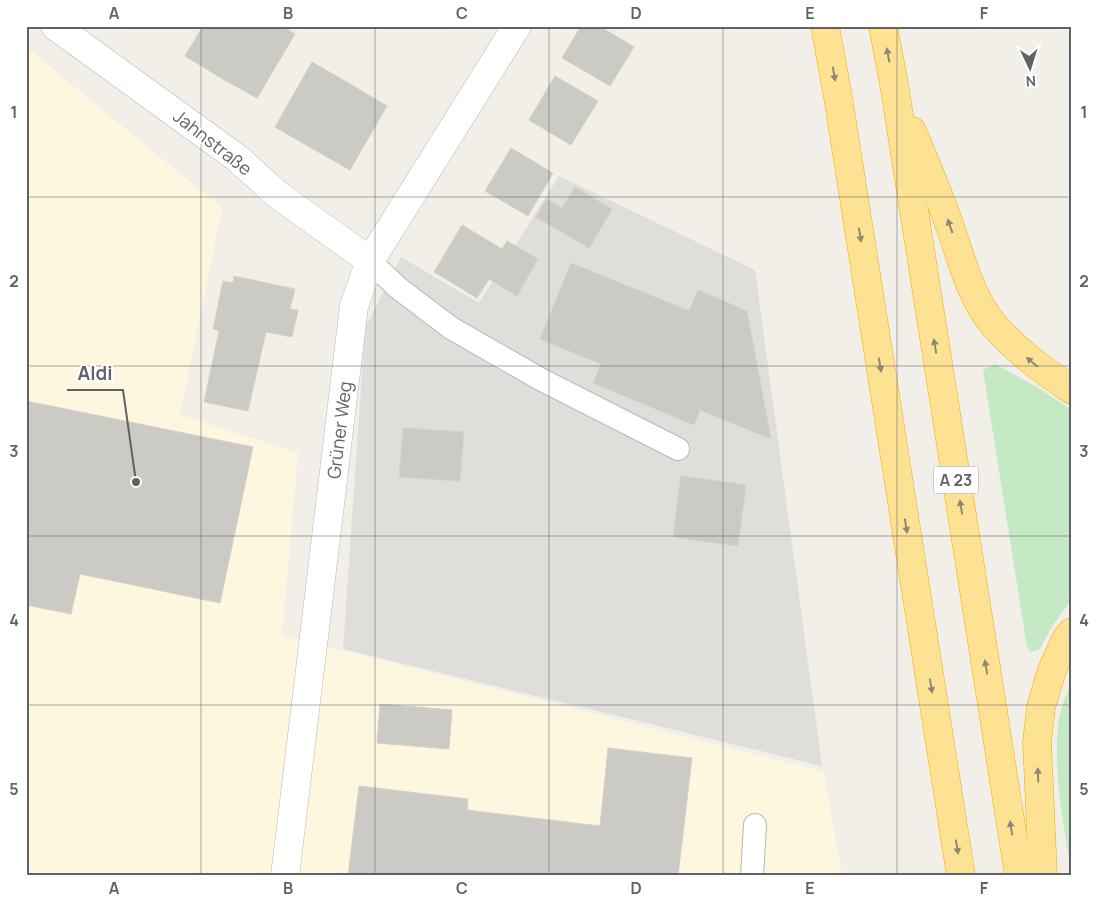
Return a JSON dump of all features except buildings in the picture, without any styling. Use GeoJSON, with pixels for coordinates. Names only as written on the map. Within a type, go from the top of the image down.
{"type":"FeatureCollection","features":[{"type":"Feature","properties":{"kind":"highway"},"geometry":{"type":"LineString","coordinates":[[825,26],[838,97],[961,876]]}},
{"type":"Feature","properties":{"kind":"highway","name":"A 23"},"geometry":{"type":"LineString","coordinates":[[883,26],[894,84],[1019,876]]}},
{"type":"Feature","properties":{"kind":"highway"},"geometry":{"type":"LineString","coordinates":[[894,84],[950,225],[961,261],[992,323],[1015,347],[1040,368],[1072,390]]}},
{"type":"Feature","properties":{"kind":"highway"},"geometry":{"type":"LineString","coordinates":[[1043,876],[1037,742],[1041,707],[1052,670],[1072,632]]}},
{"type":"Feature","properties":{"kind":"street","name":"Jahnstraße"},"geometry":{"type":"LineString","coordinates":[[54,26],[237,158],[278,195],[370,261]]}},
{"type":"Feature","properties":{"kind":"street","name":"Grüner Weg"},"geometry":{"type":"LineString","coordinates":[[285,876],[354,306],[370,261],[516,26]]}},
{"type":"Feature","properties":{"kind":"lane"},"geometry":{"type":"LineString","coordinates":[[370,261],[396,287],[451,328],[542,380],[678,449]]}},
{"type":"Feature","properties":{"kind":"lane"},"geometry":{"type":"LineString","coordinates":[[752,876],[755,825]]}},
{"type":"Feature","properties":{"kind":"shaded area"},"geometry":{"type":"Polygon","coordinates":[[[26,47],[222,208],[180,415],[298,453],[282,635],[824,772],[842,876],[26,876],[26,47]]]}},
{"type":"Feature","properties":{"kind":"shaded area"},"geometry":{"type":"Polygon","coordinates":[[[559,176],[755,270],[822,766],[343,649],[365,328],[401,257],[479,303],[559,176]]]}},
{"type":"Feature","properties":{"kind":"green space"},"geometry":{"type":"Polygon","coordinates":[[[995,364],[1037,387],[1072,410],[1072,599],[1053,625],[1039,650],[1031,652],[1027,647],[983,370],[995,364]]]}},
{"type":"Feature","properties":{"kind":"green space"},"geometry":{"type":"Polygon","coordinates":[[[1072,679],[1072,876],[1060,798],[1057,738],[1059,719],[1072,679]]]}},
{"type":"Feature","properties":{"kind":"place","name":"Aldi"},"geometry":{"type":"Point","coordinates":[136,482]}}]}
